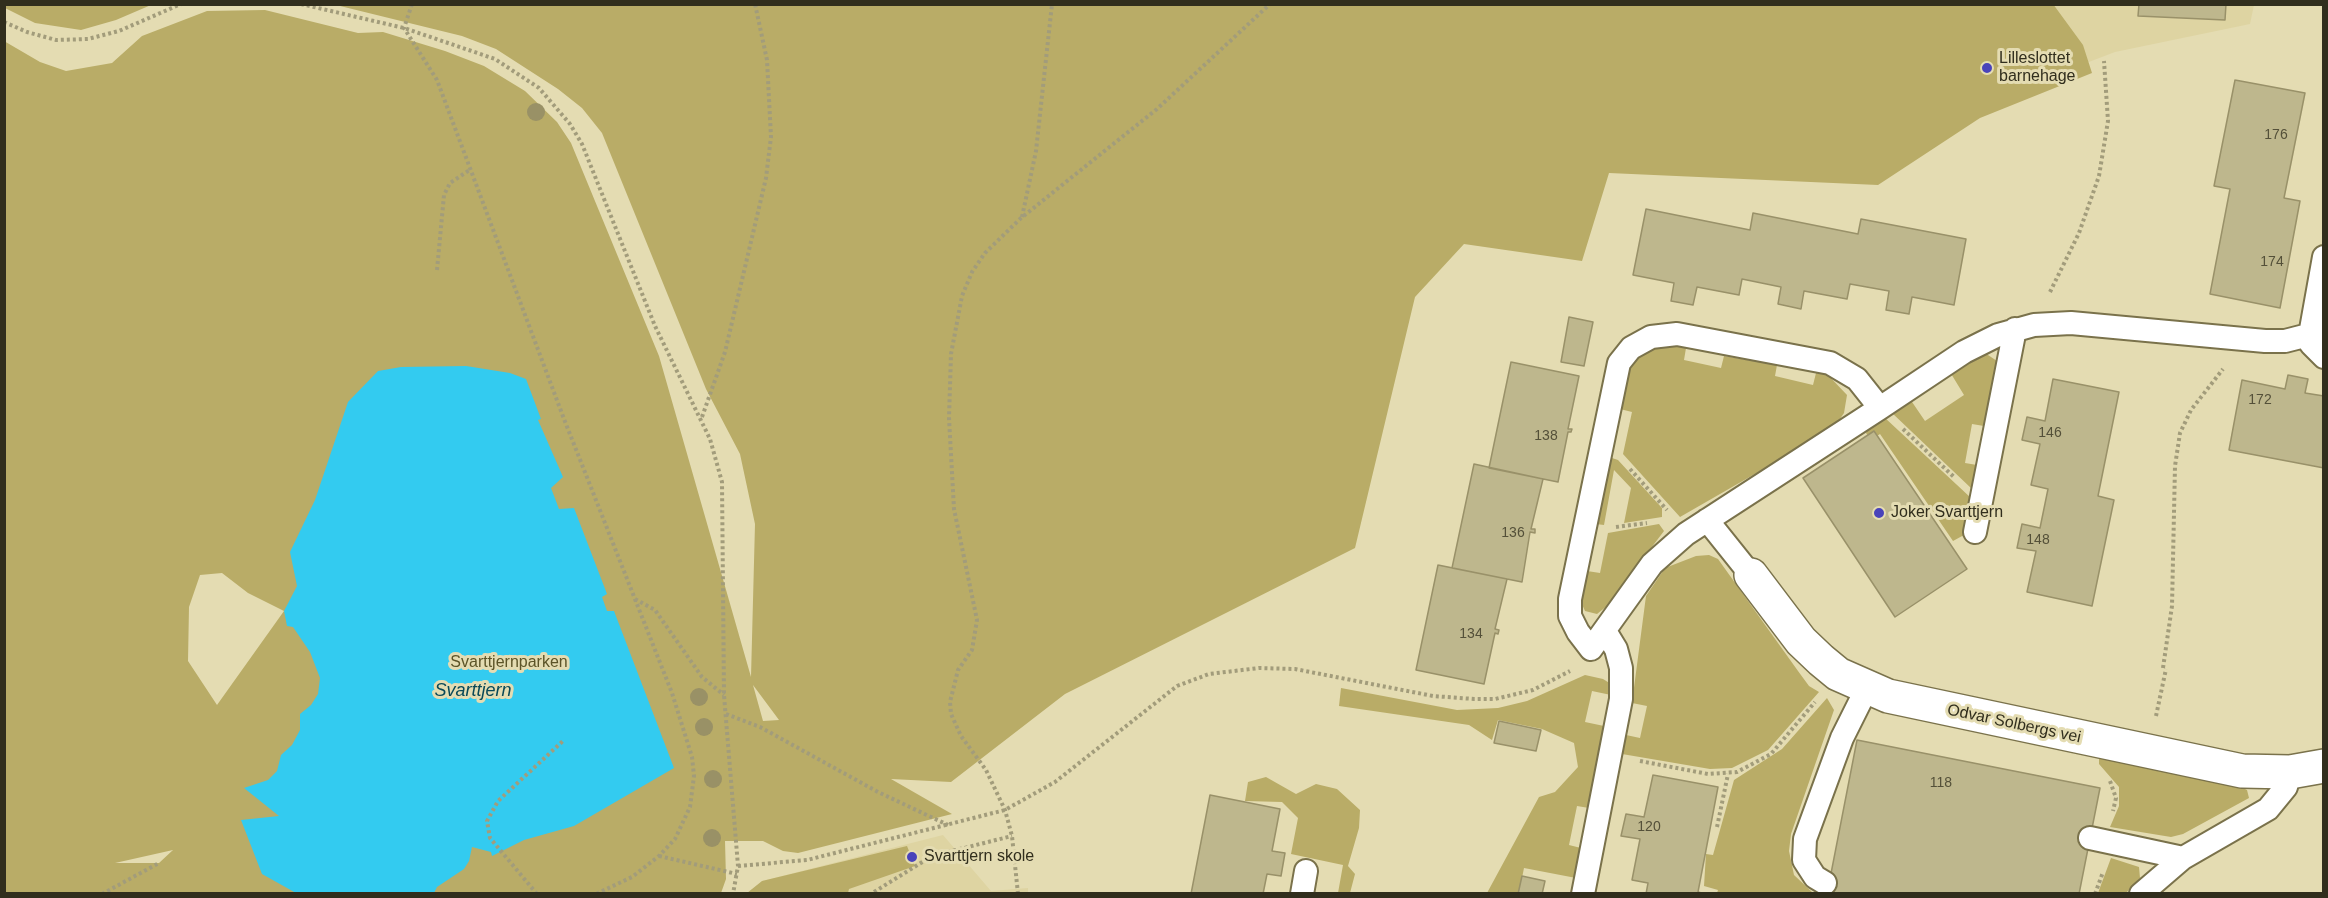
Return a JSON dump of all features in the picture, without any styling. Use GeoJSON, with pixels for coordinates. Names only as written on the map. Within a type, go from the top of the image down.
{"type":"FeatureCollection","features":[{"type":"Feature","properties":{"kind":"street","name":"Odvar Solbergs vei"},"geometry":{"type":"LineString","coordinates":[[1751,575],[1801,641],[1852,681],[1908,702],[2242,771],[2290,772],[2324,766]]}},
{"type":"Feature","properties":{"kind":"lane"},"geometry":{"type":"LineString","coordinates":[[2324,257],[2317,333],[2311,344],[2324,357]]}},
{"type":"Feature","properties":{"kind":"lane"},"geometry":{"type":"LineString","coordinates":[[1598,640],[1680,527],[1707,520],[1964,352],[2024,327],[2093,324],[2234,339],[2285,340],[2317,333]]}},
{"type":"Feature","properties":{"kind":"lane"},"geometry":{"type":"LineString","coordinates":[[1975,532],[2024,327]]}},
{"type":"Feature","properties":{"kind":"lane"},"geometry":{"type":"LineString","coordinates":[[1583,894],[1611,756],[1622,685],[1616,649],[1578,632],[1569,609],[1623,354],[1640,341],[1664,334],[1677,334],[1830,363],[1857,380],[1880,408]]}},
{"type":"Feature","properties":{"kind":"lane"},"geometry":{"type":"LineString","coordinates":[[1707,520],[1751,575]]}},
{"type":"Feature","properties":{"kind":"lane"},"geometry":{"type":"LineString","coordinates":[[1825,883],[1815,877],[1804,860],[1805,839],[1842,738],[1852,681]]}},
{"type":"Feature","properties":{"kind":"lane"},"geometry":{"type":"LineString","coordinates":[[2141,894],[2183,858],[2268,809],[2282,793],[2290,772]]}},
{"type":"Feature","properties":{"kind":"lane"},"geometry":{"type":"LineString","coordinates":[[2095,839],[2183,858]]}},
{"type":"Feature","properties":{"kind":"lane"},"geometry":{"type":"LineString","coordinates":[[1302,894],[1306,871]]}},
{"type":"Feature","properties":{"kind":"path"},"geometry":{"type":"LineString","coordinates":[[4,22],[27,32],[56,40],[88,39],[118,31],[181,4]]}},
{"type":"Feature","properties":{"kind":"path"},"geometry":{"type":"LineString","coordinates":[[301,4],[404,28],[495,59],[539,88],[570,124],[592,167],[655,326],[701,417],[710,439],[722,482],[724,695],[738,866],[733,894]]}},
{"type":"Feature","properties":{"kind":"path"},"geometry":{"type":"LineString","coordinates":[[404,28],[412,4]]}},
{"type":"Feature","properties":{"kind":"path"},"geometry":{"type":"LineString","coordinates":[[701,417],[725,352],[766,178],[771,137],[767,60],[755,4]]}},
{"type":"Feature","properties":{"kind":"path"},"geometry":{"type":"LineString","coordinates":[[1022,218],[1036,151],[1052,4]]}},
{"type":"Feature","properties":{"kind":"path"},"geometry":{"type":"LineString","coordinates":[[1018,894],[1012,836],[1005,810],[986,770],[960,736],[951,714],[950,702],[953,685],[958,670],[972,650],[977,620],[954,508],[949,418],[951,354],[962,296],[972,272],[985,253],[1022,218],[1156,109],[1270,4]]}},
{"type":"Feature","properties":{"kind":"path"},"geometry":{"type":"LineString","coordinates":[[404,28],[434,73],[672,693],[692,757],[694,776],[690,807],[675,838],[659,856],[632,877],[596,894]]}},
{"type":"Feature","properties":{"kind":"path"},"geometry":{"type":"LineString","coordinates":[[2024,327],[2079,233],[2099,176],[2108,121],[2104,61]]}},
{"type":"Feature","properties":{"kind":"path"},"geometry":{"type":"LineString","coordinates":[[437,270],[444,195],[450,183],[471,169]]}},
{"type":"Feature","properties":{"kind":"path"},"geometry":{"type":"LineString","coordinates":[[2154,721],[2165,669],[2172,606],[2174,478],[2180,434],[2191,410],[2224,368],[2234,339]]}},
{"type":"Feature","properties":{"kind":"path"},"geometry":{"type":"LineString","coordinates":[[1880,408],[1981,501]]}},
{"type":"Feature","properties":{"kind":"path"},"geometry":{"type":"LineString","coordinates":[[1601,453],[1620,458],[1680,527]]}},
{"type":"Feature","properties":{"kind":"path"},"geometry":{"type":"LineString","coordinates":[[1585,526],[1680,527]]}},
{"type":"Feature","properties":{"kind":"path"},"geometry":{"type":"LineString","coordinates":[[4,531],[4,537]]}},
{"type":"Feature","properties":{"kind":"path"},"geometry":{"type":"LineString","coordinates":[[635,599],[655,610],[702,678],[724,695]]}},
{"type":"Feature","properties":{"kind":"path"},"geometry":{"type":"LineString","coordinates":[[738,866],[807,860],[949,826],[1005,810],[1055,782],[1159,699],[1194,678],[1259,668],[1295,669],[1433,696],[1495,699],[1549,683],[1571,670],[1598,640]]}},
{"type":"Feature","properties":{"kind":"path"},"geometry":{"type":"LineString","coordinates":[[1611,756],[1708,774],[1728,774],[1771,754],[1852,681]]}},
{"type":"Feature","properties":{"kind":"path"},"geometry":{"type":"LineString","coordinates":[[726,714],[760,727],[878,792],[949,826]]}},
{"type":"Feature","properties":{"kind":"path"},"geometry":{"type":"LineString","coordinates":[[2088,739],[2093,758],[2113,785],[2116,798],[2095,839]]}},
{"type":"Feature","properties":{"kind":"path"},"geometry":{"type":"LineString","coordinates":[[537,894],[490,838],[488,821],[498,801],[564,740]]}},
{"type":"Feature","properties":{"kind":"path"},"geometry":{"type":"LineString","coordinates":[[1717,827],[1728,774]]}},
{"type":"Feature","properties":{"kind":"path"},"geometry":{"type":"LineString","coordinates":[[874,892],[932,856],[1012,836]]}},
{"type":"Feature","properties":{"kind":"path"},"geometry":{"type":"LineString","coordinates":[[659,856],[737,874]]}},
{"type":"Feature","properties":{"kind":"path"},"geometry":{"type":"LineString","coordinates":[[102,894],[159,863]]}},
{"type":"Feature","properties":{"kind":"shaded area","name":"Lilleslottet barnehage"},"geometry":{"type":"Polygon","coordinates":[[[1921,5],[2254,5],[2250,24],[2115,52],[1950,115],[1921,5]]]}},
{"type":"Feature","properties":{"kind":"shaded area","name":"Svarttjern skole"},"geometry":{"type":"Polygon","coordinates":[[[943,835],[991,891],[1028,888],[1028,893],[759,894],[762,881],[943,835]]]}},
{"type":"Feature","properties":{"kind":"green space","name":"Svarttjernparken"},"geometry":{"type":"Polygon","coordinates":[[[2053,4],[2083,45],[2092,73],[1980,118],[1878,185],[1609,173],[1582,261],[1464,244],[1415,297],[1355,548],[1065,694],[951,782],[891,779],[952,814],[798,853],[783,851],[763,841],[725,841],[726,879],[721,893],[5,894],[4,41],[40,62],[66,71],[112,63],[142,36],[207,11],[265,10],[358,33],[383,32],[445,51],[484,66],[525,91],[557,122],[571,143],[659,356],[751,677],[755,524],[740,454],[706,389],[602,133],[582,108],[558,89],[496,49],[462,36],[336,5],[2053,4]],[[222,573],[200,575],[189,607],[188,661],[217,705],[284,611],[248,593],[222,573]],[[753,685],[763,721],[779,720],[753,685]],[[173,850],[115,863],[159,863],[173,850]]]}},
{"type":"Feature","properties":{"kind":"green space"},"geometry":{"type":"Polygon","coordinates":[[[4,5],[151,5],[116,20],[81,30],[35,23],[5,8],[4,5]]]}},
{"type":"Feature","properties":{"kind":"green space"},"geometry":{"type":"Polygon","coordinates":[[[1671,345],[1686,348],[1684,360],[1721,368],[1724,356],[1777,365],[1775,376],[1813,385],[1816,373],[1827,374],[1847,395],[1844,413],[1833,429],[1680,517],[1623,454],[1632,412],[1620,409],[1627,375],[1636,360],[1645,351],[1671,345]]]}},
{"type":"Feature","properties":{"kind":"green space"},"geometry":{"type":"Polygon","coordinates":[[[1985,353],[1997,361],[1997,369],[1984,426],[1972,424],[1965,463],[1977,465],[1972,489],[1891,412],[1910,399],[1925,421],[1964,395],[1950,372],[1985,353]]]}},
{"type":"Feature","properties":{"kind":"green space"},"geometry":{"type":"Polygon","coordinates":[[[1884,417],[1971,498],[1964,535],[1953,541],[1880,434],[1871,440],[1866,433],[1869,426],[1884,417]]]}},
{"type":"Feature","properties":{"kind":"green space"},"geometry":{"type":"Polygon","coordinates":[[[1609,457],[1618,460],[1662,508],[1662,517],[1624,523],[1631,488],[1614,470],[1604,525],[1596,524],[1609,457]]]}},
{"type":"Feature","properties":{"kind":"green space"},"geometry":{"type":"Polygon","coordinates":[[[1659,524],[1664,531],[1607,606],[1597,614],[1585,611],[1581,602],[1587,571],[1600,573],[1608,533],[1659,524]]]}},
{"type":"Feature","properties":{"kind":"green space"},"geometry":{"type":"Polygon","coordinates":[[[1709,555],[1718,559],[1809,686],[1819,692],[1768,750],[1732,768],[1710,769],[1622,754],[1626,735],[1640,738],[1647,706],[1632,703],[1646,596],[1665,568],[1696,556],[1709,555]]]}},
{"type":"Feature","properties":{"kind":"green space"},"geometry":{"type":"Polygon","coordinates":[[[1585,675],[1603,679],[1611,684],[1611,695],[1592,691],[1585,722],[1604,726],[1589,808],[1577,806],[1569,845],[1581,848],[1576,878],[1524,868],[1519,893],[1487,893],[1539,797],[1555,792],[1578,767],[1574,743],[1542,729],[1498,720],[1492,740],[1469,725],[1339,706],[1341,688],[1457,710],[1498,708],[1527,701],[1585,675]]]}},
{"type":"Feature","properties":{"kind":"green space"},"geometry":{"type":"Polygon","coordinates":[[[1827,698],[1834,710],[1791,834],[1789,851],[1794,875],[1813,893],[1717,893],[1718,890],[1704,886],[1706,854],[1713,855],[1734,780],[1782,749],[1827,698]]]}},
{"type":"Feature","properties":{"kind":"green space"},"geometry":{"type":"Polygon","coordinates":[[[2099,757],[2243,788],[2247,790],[2249,798],[2183,834],[2171,837],[2110,827],[2119,806],[2119,787],[2099,764],[2099,757]]]}},
{"type":"Feature","properties":{"kind":"green space"},"geometry":{"type":"Polygon","coordinates":[[[1266,777],[1296,794],[1316,784],[1337,789],[1360,810],[1359,828],[1348,866],[1355,874],[1350,893],[1338,893],[1343,865],[1291,854],[1298,818],[1282,802],[1245,801],[1248,782],[1266,777]]]}},
{"type":"Feature","properties":{"kind":"green space"},"geometry":{"type":"Polygon","coordinates":[[[907,846],[915,866],[849,889],[848,893],[747,893],[762,881],[907,846]]]}},
{"type":"Feature","properties":{"kind":"green space"},"geometry":{"type":"Polygon","coordinates":[[[2111,858],[2139,867],[2140,878],[2126,893],[2098,893],[2111,858]]]}},
{"type":"Feature","properties":{"kind":"water","name":"Svarttjern"},"geometry":{"type":"Polygon","coordinates":[[[466,366],[510,373],[526,379],[541,419],[538,420],[563,477],[551,488],[559,509],[574,508],[607,594],[602,597],[607,611],[614,611],[674,768],[574,826],[524,840],[492,856],[491,852],[472,847],[469,861],[464,869],[437,887],[434,893],[296,893],[262,874],[241,820],[279,816],[244,788],[268,780],[277,771],[281,755],[292,745],[300,730],[300,714],[311,705],[318,694],[320,678],[310,652],[293,627],[287,626],[284,611],[297,586],[290,552],[315,500],[348,402],[378,371],[401,367],[466,366]]]}},
{"type":"Feature","properties":{"kind":"building"},"geometry":{"type":"Polygon","coordinates":[[[2139,4],[2226,4],[2225,20],[2138,16],[2139,4]]]}},
{"type":"Feature","properties":{"kind":"building"},"geometry":{"type":"Polygon","coordinates":[[[2235,80],[2305,93],[2284,198],[2300,201],[2280,308],[2210,294],[2230,189],[2214,186],[2235,80]]]}},
{"type":"Feature","properties":{"kind":"building"},"geometry":{"type":"Polygon","coordinates":[[[1646,209],[1750,230],[1753,213],[1858,234],[1861,219],[1966,239],[1954,305],[1912,297],[1909,314],[1886,310],[1889,291],[1850,284],[1847,299],[1804,291],[1801,309],[1778,304],[1781,287],[1742,279],[1739,295],[1697,287],[1693,305],[1671,301],[1674,283],[1633,275],[1646,209]]]}},
{"type":"Feature","properties":{"kind":"building"},"geometry":{"type":"Polygon","coordinates":[[[1569,317],[1593,322],[1584,366],[1561,362],[1569,317]]]}},
{"type":"Feature","properties":{"kind":"building"},"geometry":{"type":"Polygon","coordinates":[[[1511,362],[1579,376],[1568,429],[1572,429],[1568,432],[1558,482],[1489,468],[1511,362]]]}},
{"type":"Feature","properties":{"kind":"building"},"geometry":{"type":"Polygon","coordinates":[[[2288,375],[2308,379],[2305,393],[2324,396],[2324,468],[2229,450],[2242,380],[2285,389],[2288,375]]]}},
{"type":"Feature","properties":{"kind":"building"},"geometry":{"type":"Polygon","coordinates":[[[2053,379],[2119,392],[2098,496],[2114,500],[2092,606],[2027,592],[2036,551],[2017,548],[2022,524],[2040,528],[2048,489],[2031,485],[2040,444],[2022,440],[2027,417],[2045,421],[2053,379]]]}},
{"type":"Feature","properties":{"kind":"building"},"geometry":{"type":"Polygon","coordinates":[[[1874,431],[1967,569],[1895,617],[1803,478],[1874,431]]]}},
{"type":"Feature","properties":{"kind":"building"},"geometry":{"type":"Polygon","coordinates":[[[1474,464],[1543,479],[1531,529],[1535,529],[1535,533],[1530,532],[1522,582],[1452,568],[1474,464]]]}},
{"type":"Feature","properties":{"kind":"building"},"geometry":{"type":"Polygon","coordinates":[[[1438,565],[1507,579],[1495,629],[1499,630],[1498,634],[1495,633],[1484,684],[1416,670],[1438,565]]]}},
{"type":"Feature","properties":{"kind":"building"},"geometry":{"type":"Polygon","coordinates":[[[1499,721],[1541,730],[1536,751],[1494,743],[1499,721]]]}},
{"type":"Feature","properties":{"kind":"building"},"geometry":{"type":"Polygon","coordinates":[[[1857,740],[2100,788],[2079,894],[1827,894],[1857,740]]]}},
{"type":"Feature","properties":{"kind":"building"},"geometry":{"type":"Polygon","coordinates":[[[1653,775],[1718,787],[1698,892],[1705,894],[1646,894],[1648,883],[1632,880],[1640,839],[1621,836],[1626,814],[1644,817],[1653,775]]]}},
{"type":"Feature","properties":{"kind":"building"},"geometry":{"type":"Polygon","coordinates":[[[1210,795],[1280,809],[1272,851],[1285,853],[1281,876],[1267,874],[1263,894],[1191,894],[1210,795]]]}},
{"type":"Feature","properties":{"kind":"building"},"geometry":{"type":"Polygon","coordinates":[[[1522,876],[1545,881],[1542,894],[1518,894],[1522,876]]]}},
{"type":"Feature","properties":{"kind":"place","name":"Lilleslottet barnehage"},"geometry":{"type":"Point","coordinates":[1987,68]}},
{"type":"Feature","properties":{"kind":"place","name":"Joker Svarttjern"},"geometry":{"type":"Point","coordinates":[1879,513]}},
{"type":"Feature","properties":{"kind":"place","name":"Svarttjern skole"},"geometry":{"type":"Point","coordinates":[912,857]}}]}
